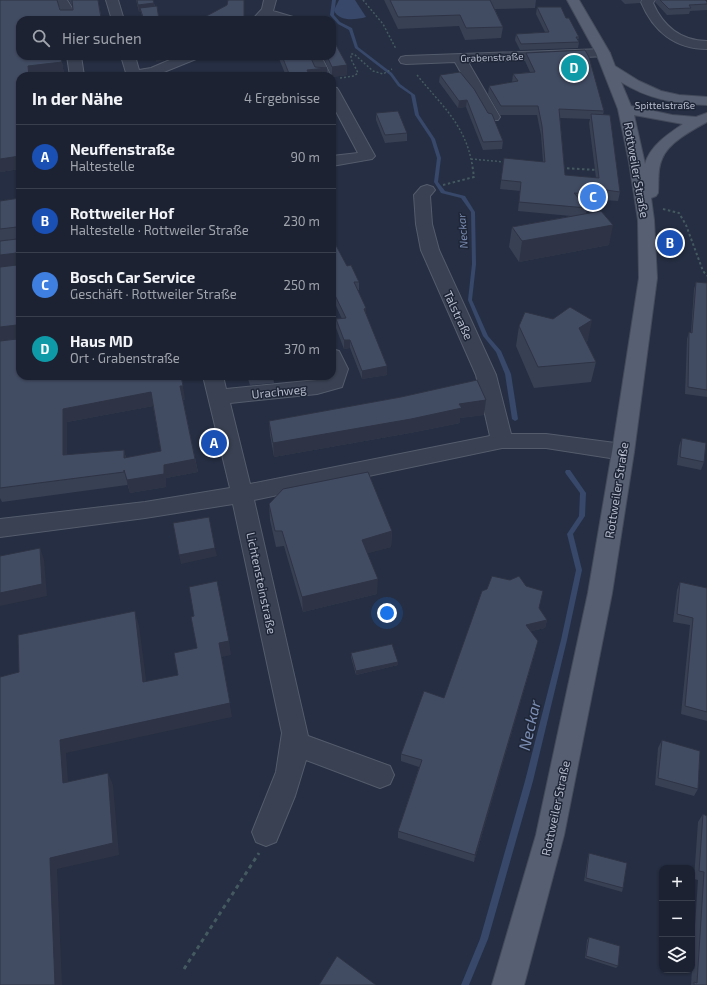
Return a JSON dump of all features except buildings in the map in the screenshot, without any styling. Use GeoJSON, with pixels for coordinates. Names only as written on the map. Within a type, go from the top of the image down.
{"type":"FeatureCollection","features":[{"type":"Feature","properties":{"kind":"main road","name":"Rottweiler Straße"},"geometry":{"type":"LineString","coordinates":[[508,985],[513,972],[550,835],[600,592],[623,452],[648,278],[646,220],[637,162],[624,107],[603,54],[573,0]]}},
{"type":"Feature","properties":{"kind":"main road","name":"Spittelstraße"},"geometry":{"type":"LineString","coordinates":[[610,69],[645,91],[667,99],[707,103]]}},
{"type":"Feature","properties":{"kind":"main road","name":"Spittelstraße"},"geometry":{"type":"LineString","coordinates":[[624,107],[707,103]]}},
{"type":"Feature","properties":{"kind":"main road","name":"Spittelstraße"},"geometry":{"type":"LineString","coordinates":[[624,107],[672,119],[702,119]]}},
{"type":"Feature","properties":{"kind":"main road","name":"Spittelstraße"},"geometry":{"type":"LineString","coordinates":[[646,220],[654,158],[679,132],[702,119]]}},
{"type":"Feature","properties":{"kind":"street"},"geometry":{"type":"LineString","coordinates":[[61,0],[66,8],[67,16]]}},
{"type":"Feature","properties":{"kind":"street"},"geometry":{"type":"LineString","coordinates":[[112,0],[117,16]]}},
{"type":"Feature","properties":{"kind":"street"},"geometry":{"type":"LineString","coordinates":[[263,16],[270,5],[270,0]]}},
{"type":"Feature","properties":{"kind":"street"},"geometry":{"type":"LineString","coordinates":[[649,0],[647,2],[651,13],[666,30],[688,43],[707,45]]}},
{"type":"Feature","properties":{"kind":"street","name":"Grabenstraße"},"geometry":{"type":"LineString","coordinates":[[406,60],[603,54]]}},
{"type":"Feature","properties":{"kind":"street"},"geometry":{"type":"LineString","coordinates":[[459,58],[493,118]]}},
{"type":"Feature","properties":{"kind":"street"},"geometry":{"type":"LineString","coordinates":[[75,60],[76,72]]}},
{"type":"Feature","properties":{"kind":"street"},"geometry":{"type":"LineString","coordinates":[[129,60],[133,72]]}},
{"type":"Feature","properties":{"kind":"street"},"geometry":{"type":"LineString","coordinates":[[150,72],[181,60]]}},
{"type":"Feature","properties":{"kind":"street"},"geometry":{"type":"LineString","coordinates":[[316,60],[322,72]]}},
{"type":"Feature","properties":{"kind":"street"},"geometry":{"type":"LineString","coordinates":[[336,98],[367,156],[336,160]]}},
{"type":"Feature","properties":{"kind":"street","name":"Talstraße"},"geometry":{"type":"LineString","coordinates":[[427,190],[422,195],[424,224],[430,250],[486,375],[502,441]]}},
{"type":"Feature","properties":{"kind":"street","name":"Urachweg"},"geometry":{"type":"LineString","coordinates":[[336,364],[338,369],[336,378]]}},
{"type":"Feature","properties":{"kind":"street","name":"Lichtensteinstraße"},"geometry":{"type":"LineString","coordinates":[[214,380],[242,494],[295,733],[295,744],[285,791],[266,832]]}},
{"type":"Feature","properties":{"kind":"street","name":"Urachweg"},"geometry":{"type":"LineString","coordinates":[[218,397],[317,387],[335,382],[335,380]]}},
{"type":"Feature","properties":{"kind":"street"},"geometry":{"type":"LineString","coordinates":[[0,528],[145,510],[242,494],[502,441],[546,441],[623,452]]}},
{"type":"Feature","properties":{"kind":"street"},"geometry":{"type":"LineString","coordinates":[[295,744],[380,775]]}},
{"type":"Feature","properties":{"kind":"path"},"geometry":{"type":"LineString","coordinates":[[363,0],[383,24],[398,54],[406,60],[423,83],[452,116],[464,135],[471,159],[474,177],[448,184]]}},
{"type":"Feature","properties":{"kind":"path"},"geometry":{"type":"LineString","coordinates":[[340,78],[354,76],[358,73],[351,59],[351,54],[354,54],[372,71],[383,74]]}},
{"type":"Feature","properties":{"kind":"path"},"geometry":{"type":"LineString","coordinates":[[471,159],[510,162]]}},
{"type":"Feature","properties":{"kind":"path"},"geometry":{"type":"LineString","coordinates":[[555,167],[602,171]]}},
{"type":"Feature","properties":{"kind":"path"},"geometry":{"type":"LineString","coordinates":[[664,209],[679,213],[686,225],[703,271],[707,276]]}},
{"type":"Feature","properties":{"kind":"path"},"geometry":{"type":"LineString","coordinates":[[184,969],[257,859],[266,832]]}},
{"type":"Feature","properties":{"kind":"water"},"geometry":{"type":"Polygon","coordinates":[[[339,0],[355,0],[366,17],[348,19],[339,17],[334,10],[339,0]]]}},
{"type":"Feature","properties":{"kind":"waterway","name":"Neckar"},"geometry":{"type":"LineString","coordinates":[[333,16],[334,0]]}},
{"type":"Feature","properties":{"kind":"waterway","name":"Neckar"},"geometry":{"type":"LineString","coordinates":[[336,20],[339,23],[351,29],[356,47],[391,74],[399,85],[413,95],[417,115],[433,139],[439,158],[436,182],[443,192],[463,197],[473,212],[474,264],[470,300],[486,336],[498,351],[508,374],[515,419]]}},
{"type":"Feature","properties":{"kind":"waterway","name":"Neckar"},"geometry":{"type":"LineString","coordinates":[[465,985],[484,939],[529,781],[564,640],[579,570],[570,534],[582,516],[583,493],[568,472]]}},
{"type":"Feature","properties":{"kind":"place","name":"Haus MD"},"geometry":{"type":"Point","coordinates":[574,68]}},
{"type":"Feature","properties":{"kind":"place","name":"Bosch Car Service"},"geometry":{"type":"Point","coordinates":[593,197]}},
{"type":"Feature","properties":{"kind":"place","name":"Rottweiler Hof"},"geometry":{"type":"Point","coordinates":[670,243]}},
{"type":"Feature","properties":{"kind":"place","name":"Neuffenstraße"},"geometry":{"type":"Point","coordinates":[214,443]}}]}
